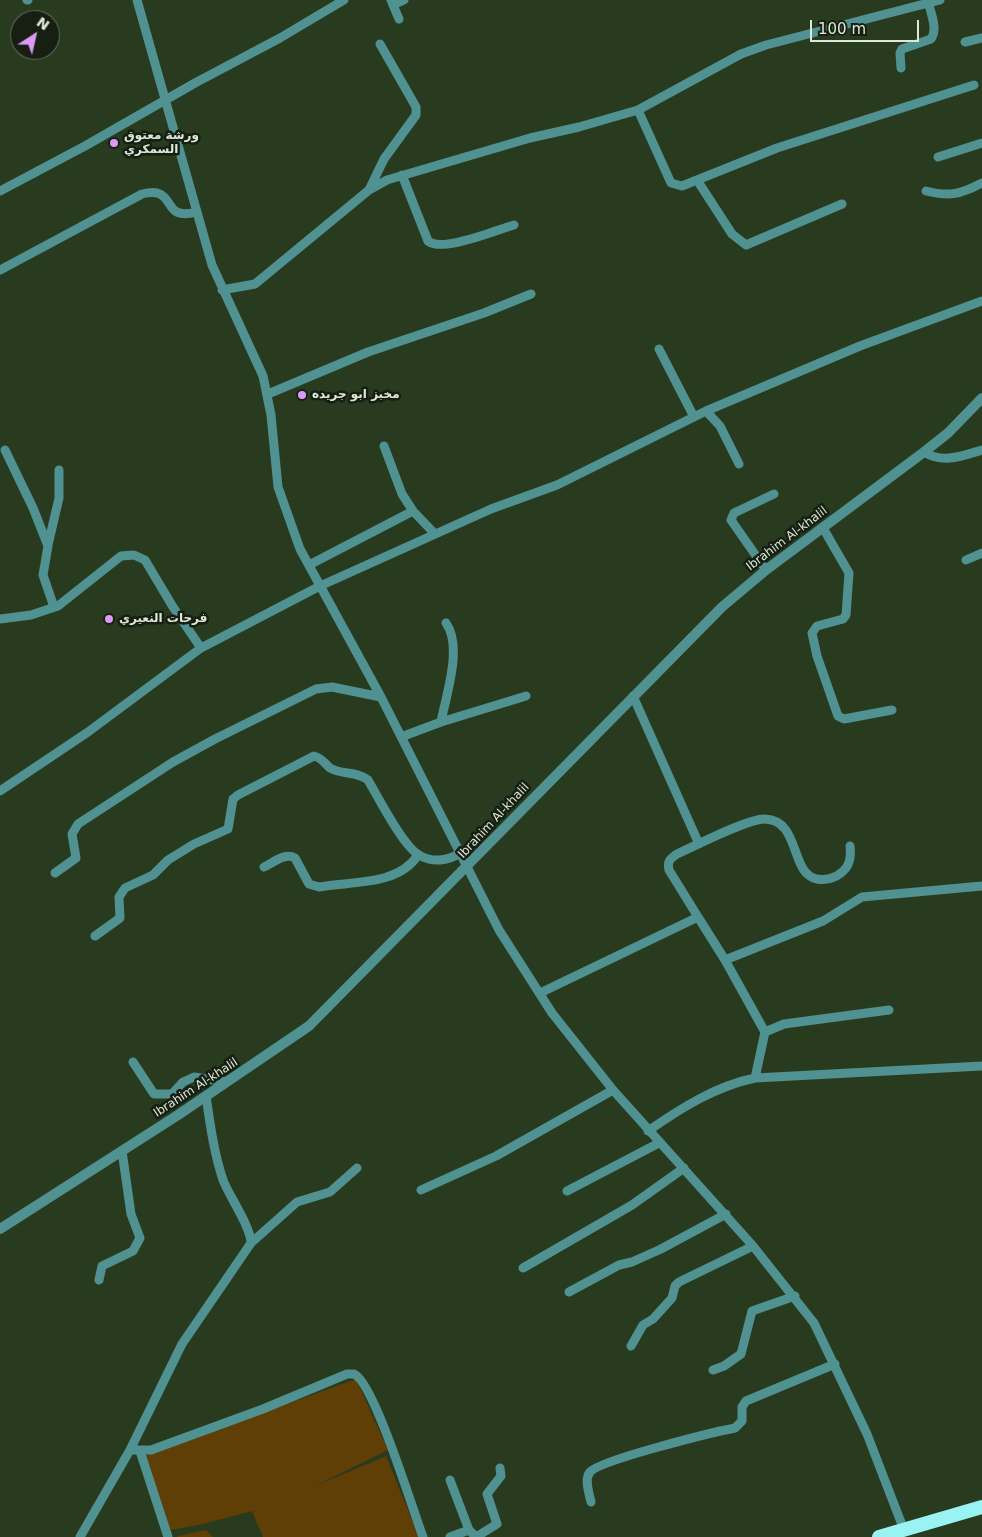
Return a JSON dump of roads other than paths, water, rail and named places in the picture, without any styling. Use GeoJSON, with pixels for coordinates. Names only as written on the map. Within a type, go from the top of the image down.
{"type":"FeatureCollection","features":[{"type":"Feature","properties":{"kind":"highway"},"geometry":{"type":"LineString","coordinates":[[878,1537],[982,1507]]}},
{"type":"Feature","properties":{"kind":"street"},"geometry":{"type":"LineString","coordinates":[[136,0],[196,212],[222,290],[263,376],[268,394],[278,487],[283,508],[309,565],[381,697],[499,930],[552,1013],[658,1143],[726,1214],[795,1296],[814,1323],[867,1434],[904,1530]]}},
{"type":"Feature","properties":{"kind":"street"},"geometry":{"type":"LineString","coordinates":[[0,191],[280,38],[344,0]]}},
{"type":"Feature","properties":{"kind":"street"},"geometry":{"type":"LineString","coordinates":[[399,20],[392,2],[404,0]]}},
{"type":"Feature","properties":{"kind":"street"},"geometry":{"type":"LineString","coordinates":[[222,290],[255,284],[369,190],[387,180],[638,110],[740,54],[766,45],[935,1],[934,35],[931,39],[902,49],[900,53],[901,68]]}},
{"type":"Feature","properties":{"kind":"street"},"geometry":{"type":"LineString","coordinates":[[965,42],[982,38]]}},
{"type":"Feature","properties":{"kind":"street"},"geometry":{"type":"LineString","coordinates":[[369,190],[384,159],[416,116],[416,107],[380,44]]}},
{"type":"Feature","properties":{"kind":"street"},"geometry":{"type":"LineString","coordinates":[[638,110],[671,183],[682,186],[777,148],[974,85]]}},
{"type":"Feature","properties":{"kind":"street"},"geometry":{"type":"LineString","coordinates":[[938,157],[982,143]]}},
{"type":"Feature","properties":{"kind":"street"},"geometry":{"type":"LineString","coordinates":[[402,175],[428,241],[432,244],[440,246],[514,225]]}},
{"type":"Feature","properties":{"kind":"street"},"geometry":{"type":"LineString","coordinates":[[697,180],[732,234],[746,245],[753,244],[842,204]]}},
{"type":"Feature","properties":{"kind":"street"},"geometry":{"type":"LineString","coordinates":[[926,190],[947,195],[966,191],[982,183]]}},
{"type":"Feature","properties":{"kind":"street"},"geometry":{"type":"LineString","coordinates":[[0,270],[142,194],[151,192],[162,194],[178,214],[184,215],[196,212]]}},
{"type":"Feature","properties":{"kind":"street"},"geometry":{"type":"LineString","coordinates":[[268,394],[368,352],[484,313],[531,294]]}},
{"type":"Feature","properties":{"kind":"street"},"geometry":{"type":"LineString","coordinates":[[0,791],[88,732],[202,648],[320,586],[491,509],[557,485],[706,411],[860,346],[982,301]]}},
{"type":"Feature","properties":{"kind":"street"},"geometry":{"type":"LineString","coordinates":[[659,349],[694,417]]}},
{"type":"Feature","properties":{"kind":"street","name":"Ibrahim Al-khalil"},"geometry":{"type":"LineString","coordinates":[[0,1229],[291,1040],[322,1014],[406,926],[467,868],[540,789],[722,607],[766,570],[948,433],[982,398]]}},
{"type":"Feature","properties":{"kind":"street"},"geometry":{"type":"LineString","coordinates":[[706,411],[720,426],[739,464]]}},
{"type":"Feature","properties":{"kind":"street"},"geometry":{"type":"LineString","coordinates":[[384,446],[402,494],[412,511],[435,534]]}},
{"type":"Feature","properties":{"kind":"street"},"geometry":{"type":"LineString","coordinates":[[5,450],[34,508],[48,546]]}},
{"type":"Feature","properties":{"kind":"street"},"geometry":{"type":"LineString","coordinates":[[924,452],[934,458],[945,458],[982,450]]}},
{"type":"Feature","properties":{"kind":"street"},"geometry":{"type":"LineString","coordinates":[[54,607],[43,575],[59,498],[59,470]]}},
{"type":"Feature","properties":{"kind":"street"},"geometry":{"type":"LineString","coordinates":[[766,570],[731,520],[734,514],[774,494]]}},
{"type":"Feature","properties":{"kind":"street"},"geometry":{"type":"LineString","coordinates":[[309,565],[412,511]]}},
{"type":"Feature","properties":{"kind":"street"},"geometry":{"type":"LineString","coordinates":[[823,528],[848,569],[850,578],[846,615],[843,619],[817,626],[812,633],[817,656],[838,716],[844,719],[892,710]]}},
{"type":"Feature","properties":{"kind":"street"},"geometry":{"type":"LineString","coordinates":[[966,560],[982,553]]}},
{"type":"Feature","properties":{"kind":"street"},"geometry":{"type":"LineString","coordinates":[[0,619],[31,615],[54,607],[77,592],[94,575],[120,556],[134,555],[145,560],[173,607],[202,648]]}},
{"type":"Feature","properties":{"kind":"street"},"geometry":{"type":"LineString","coordinates":[[440,722],[454,656],[454,639],[446,623]]}},
{"type":"Feature","properties":{"kind":"street"},"geometry":{"type":"LineString","coordinates":[[55,873],[76,858],[72,834],[78,824],[173,762],[215,739],[323,687],[381,697]]}},
{"type":"Feature","properties":{"kind":"street"},"geometry":{"type":"LineString","coordinates":[[400,737],[440,722],[526,696]]}},
{"type":"Feature","properties":{"kind":"street"},"geometry":{"type":"LineString","coordinates":[[633,696],[699,844]]}},
{"type":"Feature","properties":{"kind":"street"},"geometry":{"type":"LineString","coordinates":[[95,936],[120,918],[119,898],[125,888],[153,875],[168,860],[194,844],[228,829],[233,799],[314,756],[320,757],[330,768],[362,776],[368,780],[398,828],[418,855],[434,860],[447,860],[460,853]]}},
{"type":"Feature","properties":{"kind":"street"},"geometry":{"type":"LineString","coordinates":[[755,1078],[765,1032],[668,864],[670,858],[737,826],[759,819],[776,821],[784,827],[794,844],[802,868],[810,875],[824,880],[834,878],[846,868],[852,856],[850,846]]}},
{"type":"Feature","properties":{"kind":"street"},"geometry":{"type":"LineString","coordinates":[[264,867],[291,856],[295,858],[309,884],[319,887],[381,879],[412,865],[418,855]]}},
{"type":"Feature","properties":{"kind":"street"},"geometry":{"type":"LineString","coordinates":[[725,960],[823,921],[862,898],[982,886]]}},
{"type":"Feature","properties":{"kind":"street"},"geometry":{"type":"LineString","coordinates":[[540,993],[698,917]]}},
{"type":"Feature","properties":{"kind":"street"},"geometry":{"type":"LineString","coordinates":[[765,1032],[784,1024],[889,1010]]}},
{"type":"Feature","properties":{"kind":"street"},"geometry":{"type":"LineString","coordinates":[[133,1062],[154,1094],[172,1094],[183,1082],[194,1077],[226,1082]]}},
{"type":"Feature","properties":{"kind":"street"},"geometry":{"type":"LineString","coordinates":[[648,1131],[712,1092],[739,1081],[755,1078],[982,1066]]}},
{"type":"Feature","properties":{"kind":"street"},"geometry":{"type":"LineString","coordinates":[[421,1190],[496,1156],[613,1090]]}},
{"type":"Feature","properties":{"kind":"street"},"geometry":{"type":"LineString","coordinates":[[206,1096],[213,1143],[223,1180],[248,1230],[252,1243]]}},
{"type":"Feature","properties":{"kind":"street"},"geometry":{"type":"LineString","coordinates":[[567,1191],[658,1143]]}},
{"type":"Feature","properties":{"kind":"street"},"geometry":{"type":"LineString","coordinates":[[99,1280],[102,1266],[133,1251],[140,1238],[131,1214],[122,1151]]}},
{"type":"Feature","properties":{"kind":"street"},"geometry":{"type":"LineString","coordinates":[[80,1537],[130,1450],[182,1344],[252,1243],[291,1206],[330,1192],[357,1168]]}},
{"type":"Feature","properties":{"kind":"street"},"geometry":{"type":"LineString","coordinates":[[523,1268],[632,1205],[684,1168]]}},
{"type":"Feature","properties":{"kind":"street"},"geometry":{"type":"LineString","coordinates":[[568,1292],[619,1265],[632,1262],[661,1249],[726,1214]]}},
{"type":"Feature","properties":{"kind":"street"},"geometry":{"type":"LineString","coordinates":[[631,1346],[643,1325],[653,1319],[672,1298],[675,1286],[679,1282],[753,1246]]}},
{"type":"Feature","properties":{"kind":"street"},"geometry":{"type":"LineString","coordinates":[[712,1370],[724,1366],[741,1354],[752,1311],[795,1296]]}},
{"type":"Feature","properties":{"kind":"street"},"geometry":{"type":"LineString","coordinates":[[590,1502],[587,1480],[589,1473],[594,1468],[636,1454],[735,1428],[742,1421],[742,1407],[746,1401],[834,1364]]}},
{"type":"Feature","properties":{"kind":"street"},"geometry":{"type":"LineString","coordinates":[[130,1450],[152,1450],[263,1409],[347,1374],[354,1374],[363,1380],[386,1433],[423,1537]]}},
{"type":"Feature","properties":{"kind":"street"},"geometry":{"type":"LineString","coordinates":[[140,1451],[168,1537]]}},
{"type":"Feature","properties":{"kind":"street"},"geometry":{"type":"LineString","coordinates":[[450,1480],[468,1530],[476,1537],[497,1524],[487,1494],[500,1476],[500,1468]]}},
{"type":"Feature","properties":{"kind":"street"},"geometry":{"type":"LineString","coordinates":[[450,1537],[468,1530]]}},
{"type":"Feature","properties":{"kind":"place","name":"ورشة معتوق السمكري"},"geometry":{"type":"Point","coordinates":[114,143]}},
{"type":"Feature","properties":{"kind":"place","name":"مخبز ابو جريده"},"geometry":{"type":"Point","coordinates":[302,395]}},
{"type":"Feature","properties":{"kind":"place","name":"فرحات النعيري"},"geometry":{"type":"Point","coordinates":[109,619]}}]}
